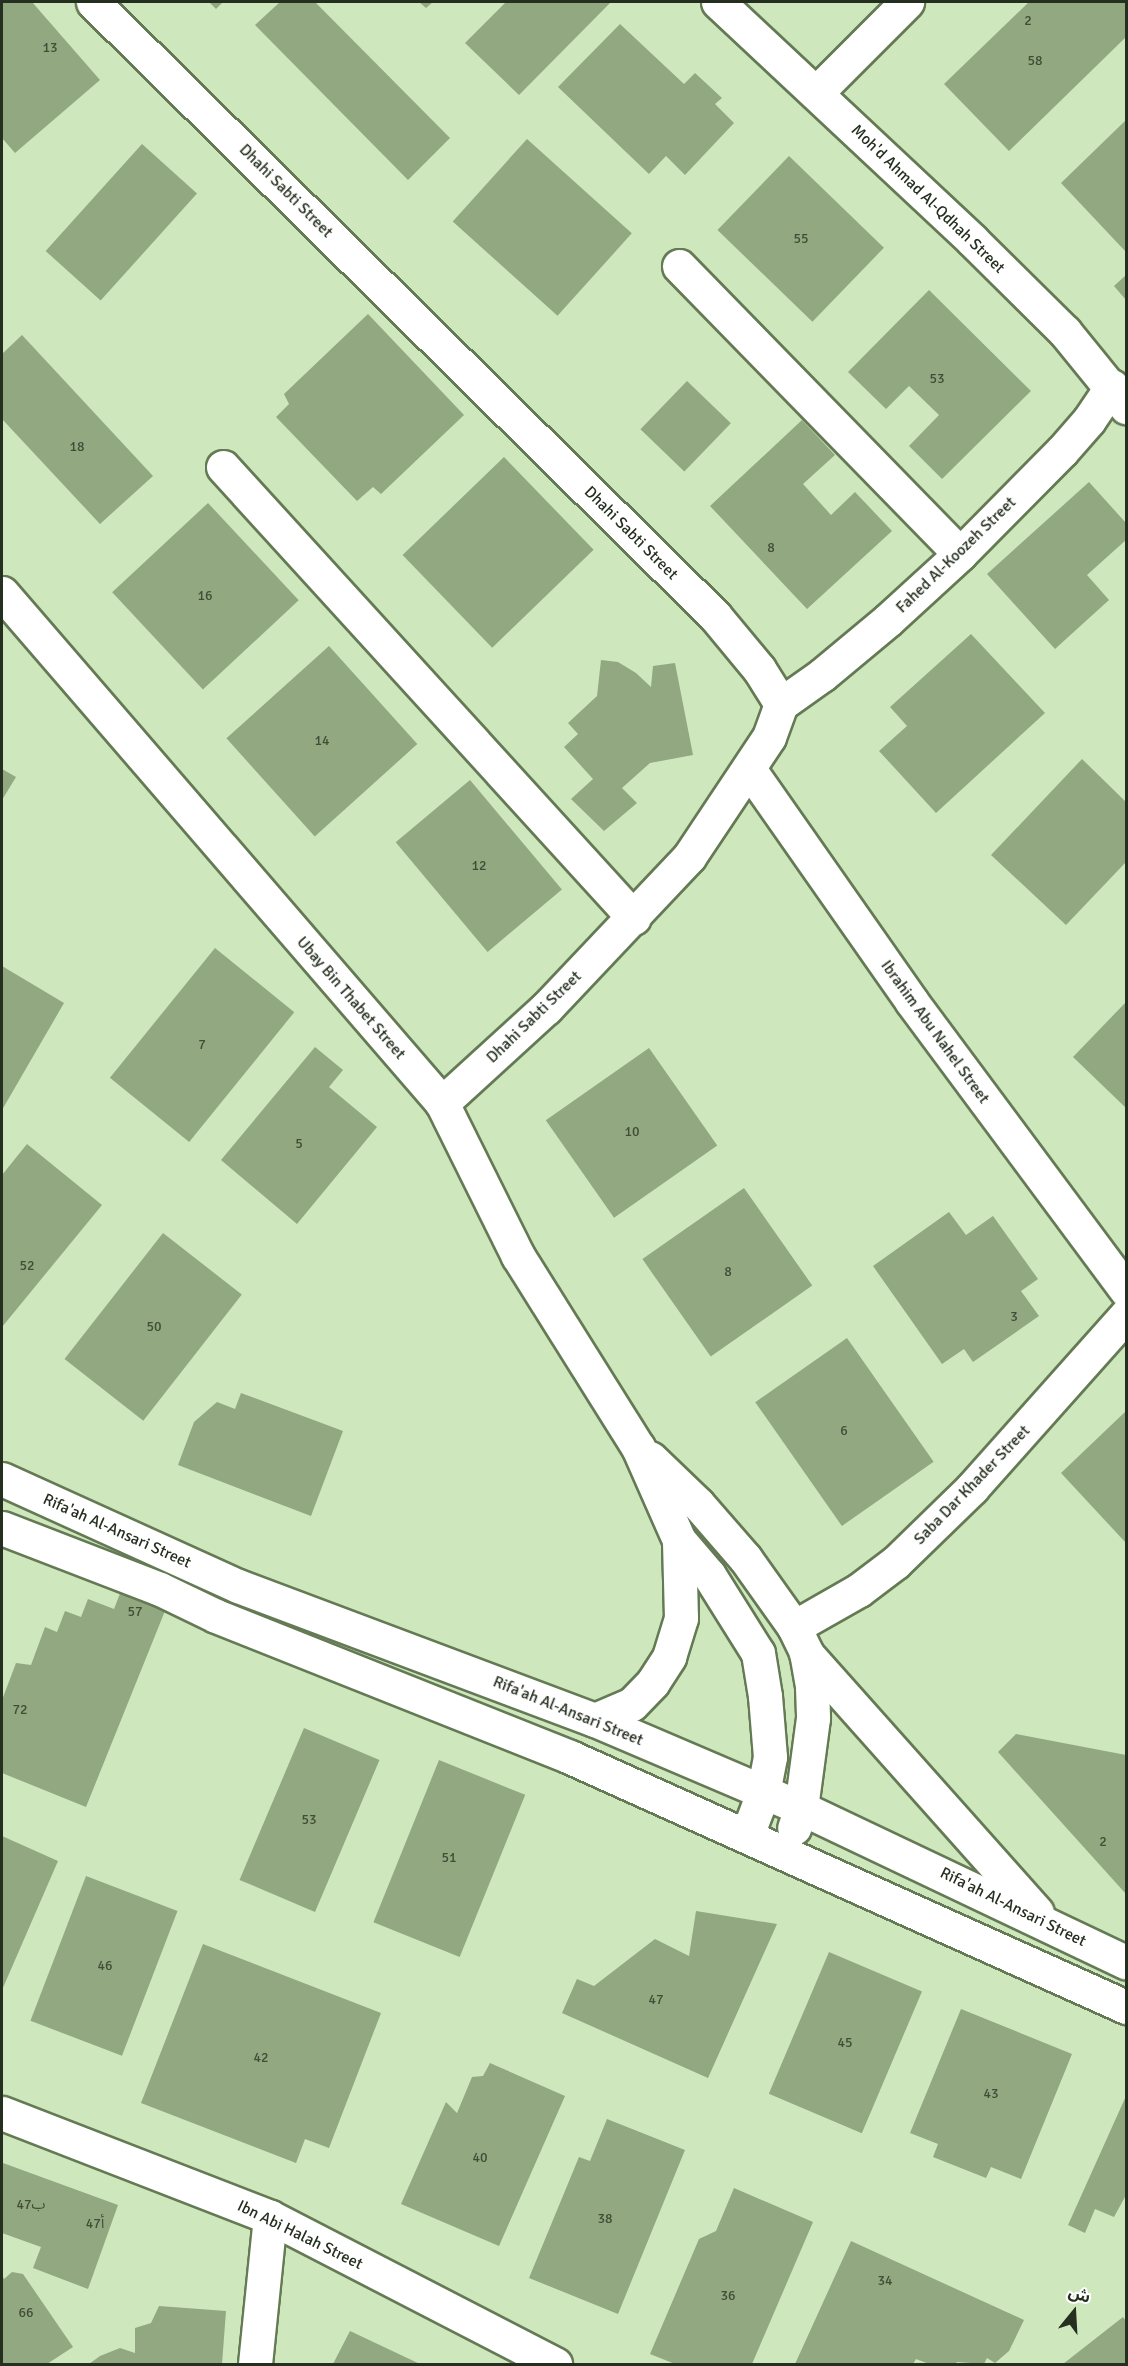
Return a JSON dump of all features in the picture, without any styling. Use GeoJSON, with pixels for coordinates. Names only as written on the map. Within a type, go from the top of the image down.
{"type":"FeatureCollection","features":[{"type":"Feature","properties":{"kind":"street","name":"Dhahi Sabti Street"},"geometry":{"type":"LineString","coordinates":[[93,2],[714,616],[759,669],[781,704],[769,737],[689,857],[634,918],[546,1008],[442,1103]]}},
{"type":"Feature","properties":{"kind":"street","name":"Moh'd Ahmad Al-Qdhah Street"},"geometry":{"type":"LineString","coordinates":[[718,2],[1007,274],[1065,332],[1119,396]]}},
{"type":"Feature","properties":{"kind":"street"},"geometry":{"type":"LineString","coordinates":[[816,93],[908,2]]}},
{"type":"Feature","properties":{"kind":"street"},"geometry":{"type":"LineString","coordinates":[[679,266],[960,554]]}},
{"type":"Feature","properties":{"kind":"street","name":"Fahed Al-Koozeh Street"},"geometry":{"type":"LineString","coordinates":[[781,704],[822,675],[888,621],[960,554],[1062,451],[1089,420],[1119,396]]}},
{"type":"Feature","properties":{"kind":"street"},"geometry":{"type":"LineString","coordinates":[[223,467],[634,918]]}},
{"type":"Feature","properties":{"kind":"street","name":"Ubay Bin Thabet Street"},"geometry":{"type":"LineString","coordinates":[[2,593],[442,1103],[518,1256],[638,1447],[679,1540],[709,1575],[758,1653],[765,1696],[770,1757],[764,1793],[747,1835]]}},
{"type":"Feature","properties":{"kind":"street","name":"Ibrahim Abu Nahel Street"},"geometry":{"type":"LineString","coordinates":[[749,769],[912,1002],[1126,1290]]}},
{"type":"Feature","properties":{"kind":"street","name":"Saba Dar Khader Street"},"geometry":{"type":"LineString","coordinates":[[800,1640],[859,1590],[896,1563],[972,1488],[1126,1314]]}},
{"type":"Feature","properties":{"kind":"street","name":"Ubay Bin Thabet Street"},"geometry":{"type":"LineString","coordinates":[[638,1447],[714,1522],[745,1558],[800,1640],[812,1687],[813,1718],[801,1808],[786,1853]]}},
{"type":"Feature","properties":{"kind":"street","name":"Rifa'ah Al-Ansari Street"},"geometry":{"type":"LineString","coordinates":[[3,1483],[238,1586],[595,1720],[801,1808],[1126,1962]]}},
{"type":"Feature","properties":{"kind":"street"},"geometry":{"type":"LineString","coordinates":[[2,1528],[160,1589],[216,1616],[570,1757],[1126,2007]]}},
{"type":"Feature","properties":{"kind":"street"},"geometry":{"type":"LineString","coordinates":[[595,1720],[632,1704],[653,1682],[669,1657],[681,1618],[679,1540]]}},
{"type":"Feature","properties":{"kind":"street"},"geometry":{"type":"LineString","coordinates":[[800,1640],[1048,1924]]}},
{"type":"Feature","properties":{"kind":"street","name":"Ibn Abi Halah Street"},"geometry":{"type":"LineString","coordinates":[[2,2113],[270,2217],[555,2364]]}},
{"type":"Feature","properties":{"kind":"street"},"geometry":{"type":"LineString","coordinates":[[255,2364],[270,2217]]}},
{"type":"Feature","properties":{"kind":"building"},"geometry":{"type":"Polygon","coordinates":[[[2,2],[32,2],[100,80],[15,153],[2,138],[2,2]]]}},
{"type":"Feature","properties":{"kind":"building"},"geometry":{"type":"Polygon","coordinates":[[[209,2],[223,2],[216,9],[209,2]]]}},
{"type":"Feature","properties":{"kind":"building"},"geometry":{"type":"Polygon","coordinates":[[[280,2],[315,2],[450,138],[408,180],[255,25],[280,2]]]}},
{"type":"Feature","properties":{"kind":"building"},"geometry":{"type":"Polygon","coordinates":[[[419,2],[433,2],[426,8],[419,2]]]}},
{"type":"Feature","properties":{"kind":"building"},"geometry":{"type":"Polygon","coordinates":[[[506,2],[611,2],[519,95],[465,43],[506,2]]]}},
{"type":"Feature","properties":{"kind":"building"},"geometry":{"type":"Polygon","coordinates":[[[1029,2],[1126,2],[1126,37],[1009,151],[944,84],[1029,2]]]}},
{"type":"Feature","properties":{"kind":"building"},"geometry":{"type":"Polygon","coordinates":[[[620,24],[684,84],[695,73],[722,98],[715,104],[734,123],[685,175],[666,156],[649,174],[558,87],[620,24]]]}},
{"type":"Feature","properties":{"kind":"building"},"geometry":{"type":"Polygon","coordinates":[[[1126,120],[1126,252],[1061,183],[1126,120]]]}},
{"type":"Feature","properties":{"kind":"building"},"geometry":{"type":"Polygon","coordinates":[[[527,139],[632,233],[558,316],[453,221],[527,139]]]}},
{"type":"Feature","properties":{"kind":"building"},"geometry":{"type":"Polygon","coordinates":[[[142,144],[197,194],[101,301],[46,251],[142,144]]]}},
{"type":"Feature","properties":{"kind":"building"},"geometry":{"type":"Polygon","coordinates":[[[789,156],[884,248],[812,322],[717,230],[789,156]]]}},
{"type":"Feature","properties":{"kind":"building"},"geometry":{"type":"Polygon","coordinates":[[[1126,275],[1126,300],[1114,286],[1126,275]]]}},
{"type":"Feature","properties":{"kind":"building"},"geometry":{"type":"Polygon","coordinates":[[[929,290],[1031,391],[942,479],[909,446],[939,415],[909,386],[886,409],[848,372],[929,290]]]}},
{"type":"Feature","properties":{"kind":"building"},"geometry":{"type":"Polygon","coordinates":[[[368,314],[464,415],[381,494],[373,487],[357,501],[276,417],[289,404],[284,394],[368,314]]]}},
{"type":"Feature","properties":{"kind":"building"},"geometry":{"type":"Polygon","coordinates":[[[22,335],[153,476],[100,524],[2,419],[2,354],[22,335]]]}},
{"type":"Feature","properties":{"kind":"building"},"geometry":{"type":"Polygon","coordinates":[[[687,381],[731,423],[684,472],[640,429],[687,381]]]}},
{"type":"Feature","properties":{"kind":"building"},"geometry":{"type":"Polygon","coordinates":[[[802,420],[835,455],[803,484],[831,515],[855,492],[892,531],[807,609],[710,506],[802,420]]]}},
{"type":"Feature","properties":{"kind":"building"},"geometry":{"type":"Polygon","coordinates":[[[504,457],[594,550],[492,648],[403,555],[504,457]]]}},
{"type":"Feature","properties":{"kind":"building"},"geometry":{"type":"Polygon","coordinates":[[[1089,482],[1126,523],[1126,540],[1087,575],[1109,600],[1055,649],[987,574],[1089,482]]]}},
{"type":"Feature","properties":{"kind":"building"},"geometry":{"type":"Polygon","coordinates":[[[208,503],[299,600],[203,690],[112,592],[208,503]]]}},
{"type":"Feature","properties":{"kind":"building"},"geometry":{"type":"Polygon","coordinates":[[[971,634],[1045,713],[936,813],[879,751],[907,726],[890,707],[971,634]]]}},
{"type":"Feature","properties":{"kind":"building"},"geometry":{"type":"Polygon","coordinates":[[[329,646],[417,744],[315,836],[226,738],[329,646]]]}},
{"type":"Feature","properties":{"kind":"building"},"geometry":{"type":"Polygon","coordinates":[[[601,660],[618,662],[636,673],[651,687],[653,666],[675,663],[693,755],[650,763],[622,788],[637,803],[604,831],[571,799],[593,779],[564,747],[578,734],[568,723],[597,696],[601,660]]]}},
{"type":"Feature","properties":{"kind":"building"},"geometry":{"type":"Polygon","coordinates":[[[1082,759],[1126,802],[1126,862],[1066,925],[991,855],[1082,759]]]}},
{"type":"Feature","properties":{"kind":"building"},"geometry":{"type":"Polygon","coordinates":[[[2,769],[16,777],[2,800],[2,769]]]}},
{"type":"Feature","properties":{"kind":"building"},"geometry":{"type":"Polygon","coordinates":[[[470,780],[562,890],[488,952],[396,842],[470,780]]]}},
{"type":"Feature","properties":{"kind":"building"},"geometry":{"type":"Polygon","coordinates":[[[215,948],[294,1012],[189,1142],[110,1078],[215,948]]]}},
{"type":"Feature","properties":{"kind":"building"},"geometry":{"type":"Polygon","coordinates":[[[2,966],[64,1003],[2,1110],[2,966]]]}},
{"type":"Feature","properties":{"kind":"building"},"geometry":{"type":"Polygon","coordinates":[[[1126,1002],[1126,1108],[1073,1057],[1126,1002]]]}},
{"type":"Feature","properties":{"kind":"building"},"geometry":{"type":"Polygon","coordinates":[[[315,1047],[343,1070],[329,1087],[377,1127],[297,1224],[221,1160],[315,1047]]]}},
{"type":"Feature","properties":{"kind":"building"},"geometry":{"type":"Polygon","coordinates":[[[649,1048],[717,1145],[614,1218],[546,1120],[649,1048]]]}},
{"type":"Feature","properties":{"kind":"building"},"geometry":{"type":"Polygon","coordinates":[[[27,1144],[102,1205],[2,1327],[2,1175],[27,1144]]]}},
{"type":"Feature","properties":{"kind":"building"},"geometry":{"type":"Polygon","coordinates":[[[744,1188],[812,1285],[711,1357],[642,1259],[744,1188]]]}},
{"type":"Feature","properties":{"kind":"building"},"geometry":{"type":"Polygon","coordinates":[[[949,1212],[966,1235],[993,1216],[1038,1279],[1021,1291],[1039,1316],[973,1362],[964,1349],[942,1364],[873,1266],[949,1212]]]}},
{"type":"Feature","properties":{"kind":"building"},"geometry":{"type":"Polygon","coordinates":[[[163,1233],[242,1295],[143,1421],[64,1359],[163,1233]]]}},
{"type":"Feature","properties":{"kind":"building"},"geometry":{"type":"Polygon","coordinates":[[[847,1338],[934,1462],[842,1526],[755,1402],[847,1338]]]}},
{"type":"Feature","properties":{"kind":"building"},"geometry":{"type":"Polygon","coordinates":[[[241,1393],[343,1431],[311,1516],[178,1465],[194,1422],[217,1402],[235,1409],[241,1393]]]}},
{"type":"Feature","properties":{"kind":"building"},"geometry":{"type":"Polygon","coordinates":[[[1126,1411],[1126,1543],[1061,1473],[1126,1411]]]}},
{"type":"Feature","properties":{"kind":"building"},"geometry":{"type":"Polygon","coordinates":[[[126,1578],[171,1596],[86,1807],[2,1773],[2,1700],[16,1663],[31,1665],[45,1627],[57,1632],[65,1611],[81,1617],[88,1599],[114,1609],[126,1578]]]}},
{"type":"Feature","properties":{"kind":"building"},"geometry":{"type":"Polygon","coordinates":[[[304,1728],[379,1760],[315,1912],[240,1880],[304,1728]]]}},
{"type":"Feature","properties":{"kind":"building"},"geometry":{"type":"Polygon","coordinates":[[[1016,1734],[1126,1755],[1126,1894],[998,1752],[1016,1734]]]}},
{"type":"Feature","properties":{"kind":"building"},"geometry":{"type":"Polygon","coordinates":[[[439,1760],[525,1795],[460,1957],[373,1922],[439,1760]]]}},
{"type":"Feature","properties":{"kind":"building"},"geometry":{"type":"Polygon","coordinates":[[[2,1836],[58,1861],[2,1990],[2,1836]]]}},
{"type":"Feature","properties":{"kind":"building"},"geometry":{"type":"Polygon","coordinates":[[[86,1876],[177,1911],[122,2056],[30,2021],[86,1876]]]}},
{"type":"Feature","properties":{"kind":"building"},"geometry":{"type":"Polygon","coordinates":[[[696,1911],[777,1924],[708,2078],[562,2013],[577,1979],[594,1986],[655,1939],[689,1956],[696,1911]]]}},
{"type":"Feature","properties":{"kind":"building"},"geometry":{"type":"Polygon","coordinates":[[[203,1944],[381,2013],[329,2148],[305,2139],[296,2163],[141,2103],[203,1944]]]}},
{"type":"Feature","properties":{"kind":"building"},"geometry":{"type":"Polygon","coordinates":[[[829,1952],[922,1991],[862,2133],[769,2094],[829,1952]]]}},
{"type":"Feature","properties":{"kind":"building"},"geometry":{"type":"Polygon","coordinates":[[[961,2009],[1072,2054],[1021,2179],[991,2167],[986,2178],[933,2157],[938,2144],[910,2133],[961,2009]]]}},
{"type":"Feature","properties":{"kind":"building"},"geometry":{"type":"Polygon","coordinates":[[[490,2063],[565,2096],[499,2246],[401,2204],[446,2102],[457,2113],[472,2077],[483,2076],[490,2063]]]}},
{"type":"Feature","properties":{"kind":"building"},"geometry":{"type":"Polygon","coordinates":[[[1126,2096],[1126,2195],[1114,2217],[1095,2209],[1085,2233],[1068,2225],[1126,2096]]]}},
{"type":"Feature","properties":{"kind":"building"},"geometry":{"type":"Polygon","coordinates":[[[607,2119],[685,2150],[618,2314],[529,2278],[579,2157],[590,2161],[607,2119]]]}},
{"type":"Feature","properties":{"kind":"building"},"geometry":{"type":"Polygon","coordinates":[[[3,2163],[118,2205],[88,2289],[33,2268],[41,2247],[2,2233],[3,2163]]]}},
{"type":"Feature","properties":{"kind":"building"},"geometry":{"type":"Polygon","coordinates":[[[734,2188],[813,2222],[752,2364],[675,2364],[650,2354],[699,2239],[716,2231],[734,2188]]]}},
{"type":"Feature","properties":{"kind":"building"},"geometry":{"type":"Polygon","coordinates":[[[851,2241],[1024,2320],[1009,2351],[995,2363],[987,2358],[984,2364],[957,2362],[955,2364],[929,2364],[916,2359],[913,2364],[795,2364],[851,2241]]]}},
{"type":"Feature","properties":{"kind":"building"},"geometry":{"type":"Polygon","coordinates":[[[12,2272],[23,2274],[73,2347],[47,2364],[2,2364],[2,2275],[4,2279],[12,2272]]]}},
{"type":"Feature","properties":{"kind":"building"},"geometry":{"type":"Polygon","coordinates":[[[159,2306],[226,2311],[222,2364],[89,2364],[100,2356],[120,2348],[135,2353],[135,2328],[151,2323],[159,2306]]]}},
{"type":"Feature","properties":{"kind":"building"},"geometry":{"type":"Polygon","coordinates":[[[1123,2317],[1126,2321],[1126,2364],[1063,2364],[1123,2317]]]}},
{"type":"Feature","properties":{"kind":"building"},"geometry":{"type":"Polygon","coordinates":[[[350,2331],[420,2364],[333,2364],[350,2331]]]}}]}
